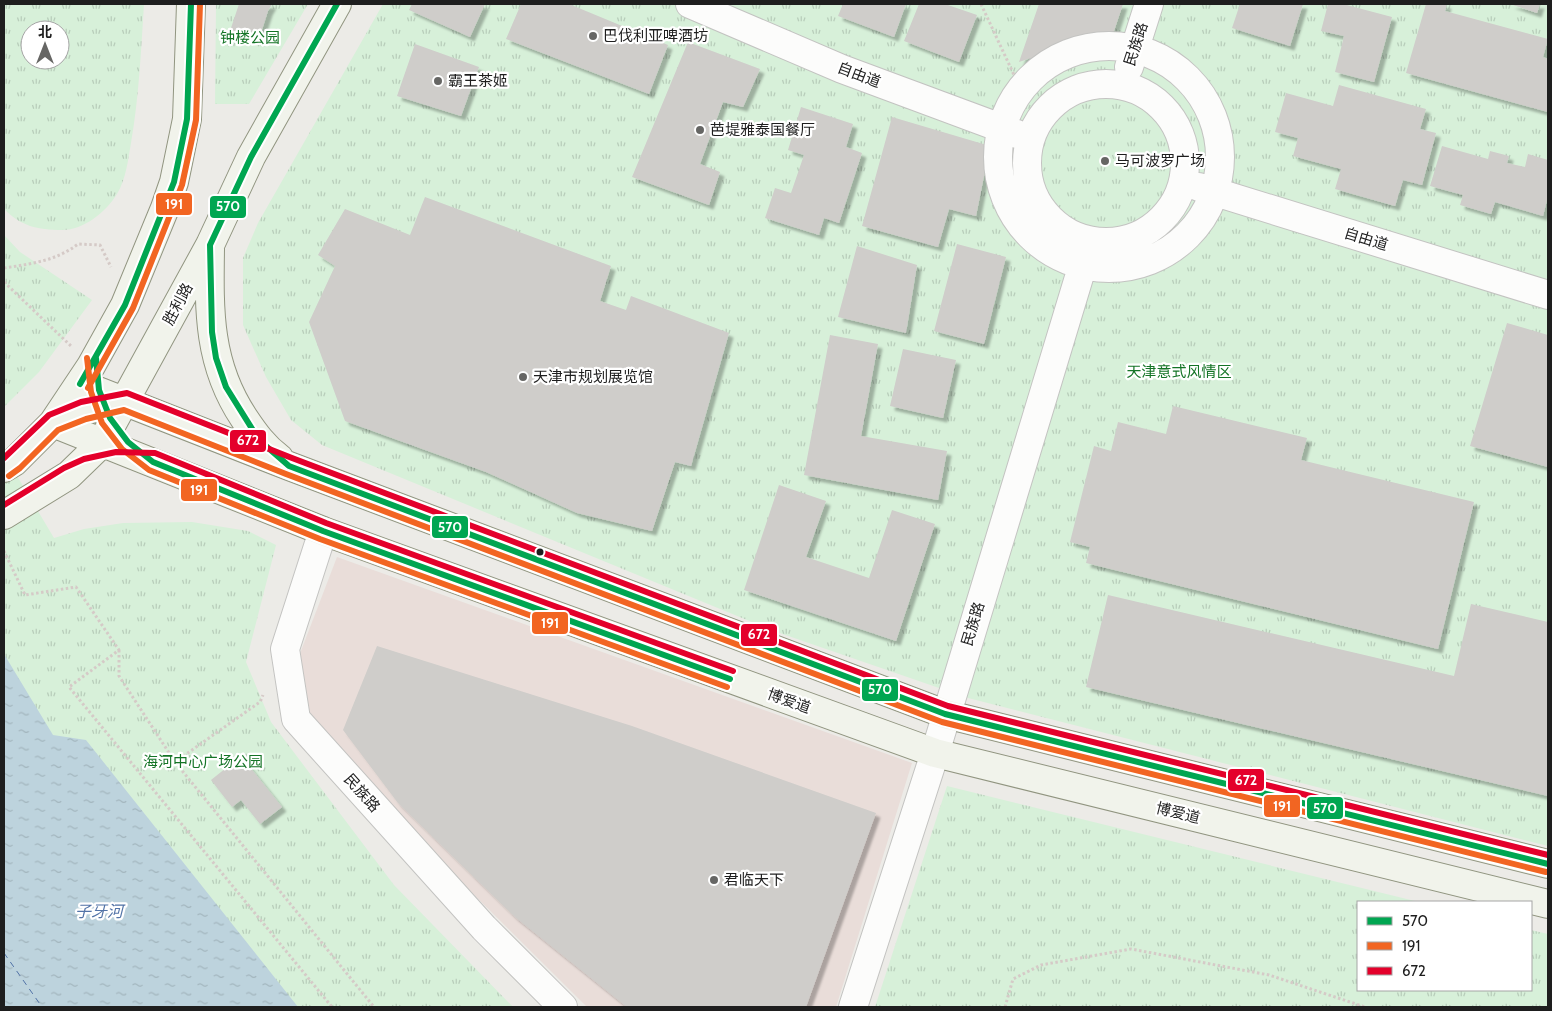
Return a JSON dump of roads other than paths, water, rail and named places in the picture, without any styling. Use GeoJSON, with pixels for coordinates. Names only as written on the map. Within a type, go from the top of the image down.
{"type":"FeatureCollection","features":[{"type":"Feature","properties":{"kind":"main road"},"geometry":{"type":"LineString","coordinates":[[153,462],[129,446],[101,397],[125,305],[174,182],[187,119],[191,4]]}},
{"type":"Feature","properties":{"kind":"main road","name":"胜利路"},"geometry":{"type":"LineString","coordinates":[[4,515],[69,475],[101,397],[210,245],[251,157],[337,4]]}},
{"type":"Feature","properties":{"kind":"main road"},"geometry":{"type":"LineString","coordinates":[[210,245],[212,332],[216,358],[226,387],[259,440],[289,466]]}},
{"type":"Feature","properties":{"kind":"main road"},"geometry":{"type":"LineString","coordinates":[[53,423],[101,397]]}},
{"type":"Feature","properties":{"kind":"main road"},"geometry":{"type":"LineString","coordinates":[[9,465],[53,423],[101,397],[289,466],[945,714],[1548,864]]}},
{"type":"Feature","properties":{"kind":"main road"},"geometry":{"type":"LineString","coordinates":[[69,475],[87,467],[117,461],[153,462]]}},
{"type":"Feature","properties":{"kind":"main road","name":"博爱道"},"geometry":{"type":"LineString","coordinates":[[153,462],[323,530],[935,753],[1548,904]]}},
{"type":"Feature","properties":{"kind":"street","name":"自由道"},"geometry":{"type":"LineString","coordinates":[[690,4],[842,68],[1030,139]]}},
{"type":"Feature","properties":{"kind":"street","name":"民族路"},"geometry":{"type":"LineString","coordinates":[[1123,85],[1149,4]]}},
{"type":"Feature","properties":{"kind":"street"},"geometry":{"type":"LineString","coordinates":[[1134,48],[1100,46],[1067,54],[1038,72],[1014,97],[1001,128],[997,164],[1005,198],[1023,229],[1050,252],[1087,253],[1115,242],[1139,236],[1152,227],[1175,203],[1184,180],[1186,155],[1179,131],[1166,110],[1146,94],[1123,85],[1099,84],[1076,89],[1056,101],[1040,118],[1030,139],[1026,166],[1032,192],[1045,214],[1087,253],[1116,269],[1148,262],[1177,246],[1200,223],[1215,194],[1222,157],[1215,120],[1197,87],[1169,63],[1134,48]]}},
{"type":"Feature","properties":{"kind":"street","name":"自由道"},"geometry":{"type":"LineString","coordinates":[[1184,180],[1215,194],[1548,295]]}},
{"type":"Feature","properties":{"kind":"street","name":"民族路"},"geometry":{"type":"LineString","coordinates":[[853,1007],[935,753],[945,714],[1087,253]]}},
{"type":"Feature","properties":{"kind":"street","name":"民族路"},"geometry":{"type":"LineString","coordinates":[[323,530],[285,649],[296,719],[484,928],[563,1007]]}},
{"type":"Feature","properties":{"kind":"water","name":"子牙河"},"geometry":{"type":"Polygon","coordinates":[[[4,654],[53,735],[86,740],[298,1007],[4,1007],[4,654]]]}},
{"type":"Feature","properties":{"kind":"place","name":"巴伐利亚啤酒坊"},"geometry":{"type":"Point","coordinates":[593,36]}},
{"type":"Feature","properties":{"kind":"place","name":"霸王茶姬"},"geometry":{"type":"Point","coordinates":[438,81]}},
{"type":"Feature","properties":{"kind":"place","name":"芭堤雅泰国餐厅"},"geometry":{"type":"Point","coordinates":[700,130]}},
{"type":"Feature","properties":{"kind":"place","name":"马可波罗广场"},"geometry":{"type":"Point","coordinates":[1105,161]}},
{"type":"Feature","properties":{"kind":"place","name":"天津市规划展览馆"},"geometry":{"type":"Point","coordinates":[523,377]}},
{"type":"Feature","properties":{"kind":"place","name":"君临天下"},"geometry":{"type":"Point","coordinates":[714,880]}},
{"type":"Feature","properties":{"kind":"park label","name":"钟楼公园"},"geometry":{"type":"Point","coordinates":[250,38]}},
{"type":"Feature","properties":{"kind":"park label","name":"天津意式风情区"},"geometry":{"type":"Point","coordinates":[1179,372]}},
{"type":"Feature","properties":{"kind":"park label","name":"海河中心广场公园"},"geometry":{"type":"Point","coordinates":[203,762]}}]}
